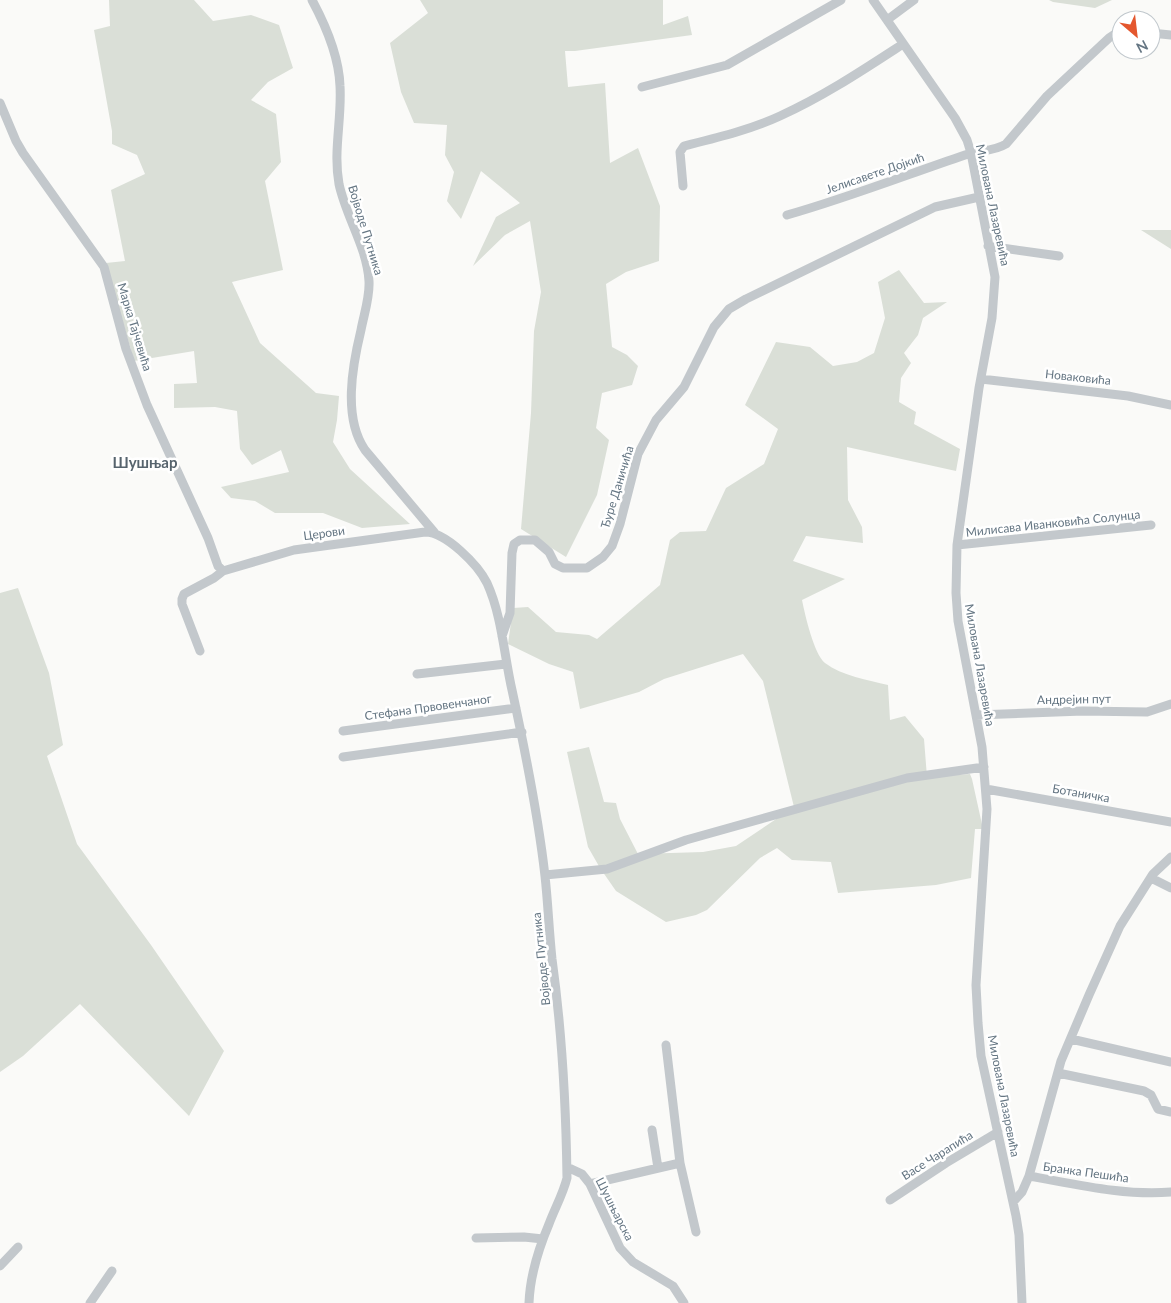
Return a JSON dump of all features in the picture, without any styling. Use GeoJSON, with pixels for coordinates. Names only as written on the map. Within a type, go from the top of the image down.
{"type":"FeatureCollection","features":[{"type":"Feature","properties":{"kind":"street","name":"Војводе Путника"},"geometry":{"type":"LineString","coordinates":[[312,0],[333,46],[338,67],[340,86],[336,152],[338,173],[343,201],[365,262],[369,282],[366,306],[356,350],[350,410],[355,430],[365,450],[434,532],[467,556],[487,583],[496,610],[522,732],[545,875],[558,1008],[568,1178],[543,1239],[533,1271],[529,1303]]}},
{"type":"Feature","properties":{"kind":"street"},"geometry":{"type":"LineString","coordinates":[[642,87],[727,65],[841,0]]}},
{"type":"Feature","properties":{"kind":"street","name":"Милована Лазаревића"},"geometry":{"type":"LineString","coordinates":[[873,0],[939,93],[967,140],[971,152],[988,246],[994,266],[992,318],[981,379],[958,545],[956,593],[957,610],[976,715],[986,789],[986,830],[976,985],[981,1056],[1019,1235],[1022,1303]]}},
{"type":"Feature","properties":{"kind":"street"},"geometry":{"type":"LineString","coordinates":[[887,20],[914,0]]}},
{"type":"Feature","properties":{"kind":"street","name":"Јелисавете Дојкић"},"geometry":{"type":"LineString","coordinates":[[787,215],[822,205],[971,152],[998,149],[1006,144],[1047,96],[1111,37]]}},
{"type":"Feature","properties":{"kind":"street"},"geometry":{"type":"LineString","coordinates":[[683,186],[680,152],[684,146],[731,134],[778,117],[830,91],[903,44]]}},
{"type":"Feature","properties":{"kind":"street","name":"Марка Тајчевића"},"geometry":{"type":"LineString","coordinates":[[0,103],[16,141],[104,266],[126,349],[143,395],[208,538],[218,566],[223,571]]}},
{"type":"Feature","properties":{"kind":"street","name":"Ђуре Даничића"},"geometry":{"type":"LineString","coordinates":[[501,639],[510,613],[514,544],[520,540],[535,540],[549,552],[555,564],[563,568],[587,568],[602,557],[612,546],[620,524],[638,454],[656,420],[684,388],[714,327],[729,309],[746,298],[935,207],[979,196]]}},
{"type":"Feature","properties":{"kind":"street"},"geometry":{"type":"LineString","coordinates":[[988,246],[1059,256]]}},
{"type":"Feature","properties":{"kind":"street","name":"Новаковића"},"geometry":{"type":"LineString","coordinates":[[981,379],[1128,396],[1171,405]]}},
{"type":"Feature","properties":{"kind":"street","name":"Милисава Иванковића Солунца"},"geometry":{"type":"LineString","coordinates":[[958,545],[1151,525]]}},
{"type":"Feature","properties":{"kind":"street","name":"Церови"},"geometry":{"type":"LineString","coordinates":[[200,651],[182,604],[182,599],[186,592],[214,578],[223,571],[294,550],[434,532]]}},
{"type":"Feature","properties":{"kind":"street"},"geometry":{"type":"LineString","coordinates":[[417,674],[506,664]]}},
{"type":"Feature","properties":{"kind":"street","name":"Андрејин пут"},"geometry":{"type":"LineString","coordinates":[[976,715],[1083,711],[1147,712],[1171,704]]}},
{"type":"Feature","properties":{"kind":"street","name":"Стефана Првовенчаног"},"geometry":{"type":"LineString","coordinates":[[343,731],[516,708]]}},
{"type":"Feature","properties":{"kind":"street"},"geometry":{"type":"LineString","coordinates":[[343,757],[522,732]]}},
{"type":"Feature","properties":{"kind":"street"},"geometry":{"type":"LineString","coordinates":[[545,875],[607,869],[686,840],[907,778],[984,766]]}},
{"type":"Feature","properties":{"kind":"street","name":"Ботаничка"},"geometry":{"type":"LineString","coordinates":[[986,789],[1171,822]]}},
{"type":"Feature","properties":{"kind":"street"},"geometry":{"type":"LineString","coordinates":[[1029,1176],[1058,1073],[1070,1039],[1120,926],[1151,878],[1171,856]]}},
{"type":"Feature","properties":{"kind":"street"},"geometry":{"type":"LineString","coordinates":[[1151,878],[1171,888]]}},
{"type":"Feature","properties":{"kind":"street"},"geometry":{"type":"LineString","coordinates":[[1070,1039],[1171,1062]]}},
{"type":"Feature","properties":{"kind":"street"},"geometry":{"type":"LineString","coordinates":[[666,1045],[680,1163],[696,1232]]}},
{"type":"Feature","properties":{"kind":"street"},"geometry":{"type":"LineString","coordinates":[[1058,1073],[1144,1091],[1151,1095],[1158,1109],[1171,1112]]}},
{"type":"Feature","properties":{"kind":"street"},"geometry":{"type":"LineString","coordinates":[[652,1130],[658,1168]]}},
{"type":"Feature","properties":{"kind":"street","name":"Васе Чарапића"},"geometry":{"type":"LineString","coordinates":[[890,1200],[998,1132]]}},
{"type":"Feature","properties":{"kind":"street"},"geometry":{"type":"LineString","coordinates":[[590,1184],[680,1163]]}},
{"type":"Feature","properties":{"kind":"street","name":"Шушњарска"},"geometry":{"type":"LineString","coordinates":[[567,1167],[582,1174],[590,1184],[620,1248],[633,1262],[673,1286],[684,1303]]}},
{"type":"Feature","properties":{"kind":"street","name":"Бранка Пешића"},"geometry":{"type":"LineString","coordinates":[[1013,1202],[1022,1192],[1029,1176],[1144,1193],[1171,1192]]}},
{"type":"Feature","properties":{"kind":"street"},"geometry":{"type":"LineString","coordinates":[[476,1238],[524,1237],[543,1239]]}},
{"type":"Feature","properties":{"kind":"street"},"geometry":{"type":"LineString","coordinates":[[0,1266],[18,1247]]}},
{"type":"Feature","properties":{"kind":"street"},"geometry":{"type":"LineString","coordinates":[[90,1303],[112,1271]]}},
{"type":"Feature","properties":{"kind":"shaded area"},"geometry":{"type":"Polygon","coordinates":[[[109,0],[194,0],[213,21],[251,15],[279,25],[293,68],[268,82],[251,100],[276,114],[281,162],[265,181],[283,270],[232,282],[260,343],[316,393],[339,396],[333,442],[350,469],[410,524],[362,528],[323,513],[275,513],[255,501],[231,498],[221,487],[289,472],[281,450],[252,465],[240,449],[237,411],[215,407],[174,408],[174,384],[197,383],[194,351],[134,361],[106,263],[125,261],[111,190],[145,174],[137,155],[112,144],[112,131],[94,30],[110,26],[109,0]]]}},
{"type":"Feature","properties":{"kind":"shaded area"},"geometry":{"type":"Polygon","coordinates":[[[420,0],[663,0],[663,25],[688,16],[692,35],[565,51],[568,87],[605,83],[610,163],[638,148],[660,206],[659,261],[626,272],[606,284],[612,347],[627,355],[638,366],[632,385],[602,393],[596,428],[609,440],[597,495],[566,557],[521,529],[531,413],[534,331],[541,292],[530,221],[505,235],[473,266],[496,217],[520,203],[481,171],[461,219],[447,201],[454,172],[445,155],[447,125],[414,123],[401,92],[390,43],[428,13],[420,0]]]}},
{"type":"Feature","properties":{"kind":"shaded area"},"geometry":{"type":"Polygon","coordinates":[[[1049,0],[1112,0],[1095,8],[1049,0]]]}},
{"type":"Feature","properties":{"kind":"shaded area"},"geometry":{"type":"Polygon","coordinates":[[[1141,230],[1171,230],[1171,249],[1141,230]]]}},
{"type":"Feature","properties":{"kind":"shaded area"},"geometry":{"type":"Polygon","coordinates":[[[899,270],[924,303],[947,302],[923,318],[918,335],[904,353],[911,363],[901,378],[899,402],[916,412],[914,424],[960,449],[956,471],[847,447],[848,500],[862,527],[863,543],[806,536],[793,561],[845,579],[802,600],[810,634],[817,651],[825,663],[855,677],[888,685],[890,720],[905,716],[924,739],[927,777],[970,774],[983,829],[975,829],[971,878],[936,885],[838,893],[831,862],[792,860],[777,848],[760,858],[707,910],[696,915],[666,922],[616,891],[600,868],[588,847],[567,752],[589,747],[604,802],[616,803],[620,819],[638,854],[703,852],[736,846],[794,807],[763,681],[743,654],[664,679],[639,692],[580,709],[573,672],[549,664],[508,644],[513,608],[528,607],[556,632],[589,635],[597,639],[660,585],[670,540],[680,532],[706,531],[726,488],[764,464],[778,429],[745,405],[776,342],[810,347],[833,366],[857,362],[874,353],[885,318],[878,282],[899,270]]]}},
{"type":"Feature","properties":{"kind":"shaded area"},"geometry":{"type":"Polygon","coordinates":[[[18,588],[49,673],[63,745],[47,756],[77,844],[151,945],[224,1051],[189,1116],[80,1004],[23,1056],[0,1072],[0,593],[18,588]]]}},
{"type":"Feature","properties":{"kind":"district","name":"Шушњар"},"geometry":{"type":"Point","coordinates":[145,462]}}]}
